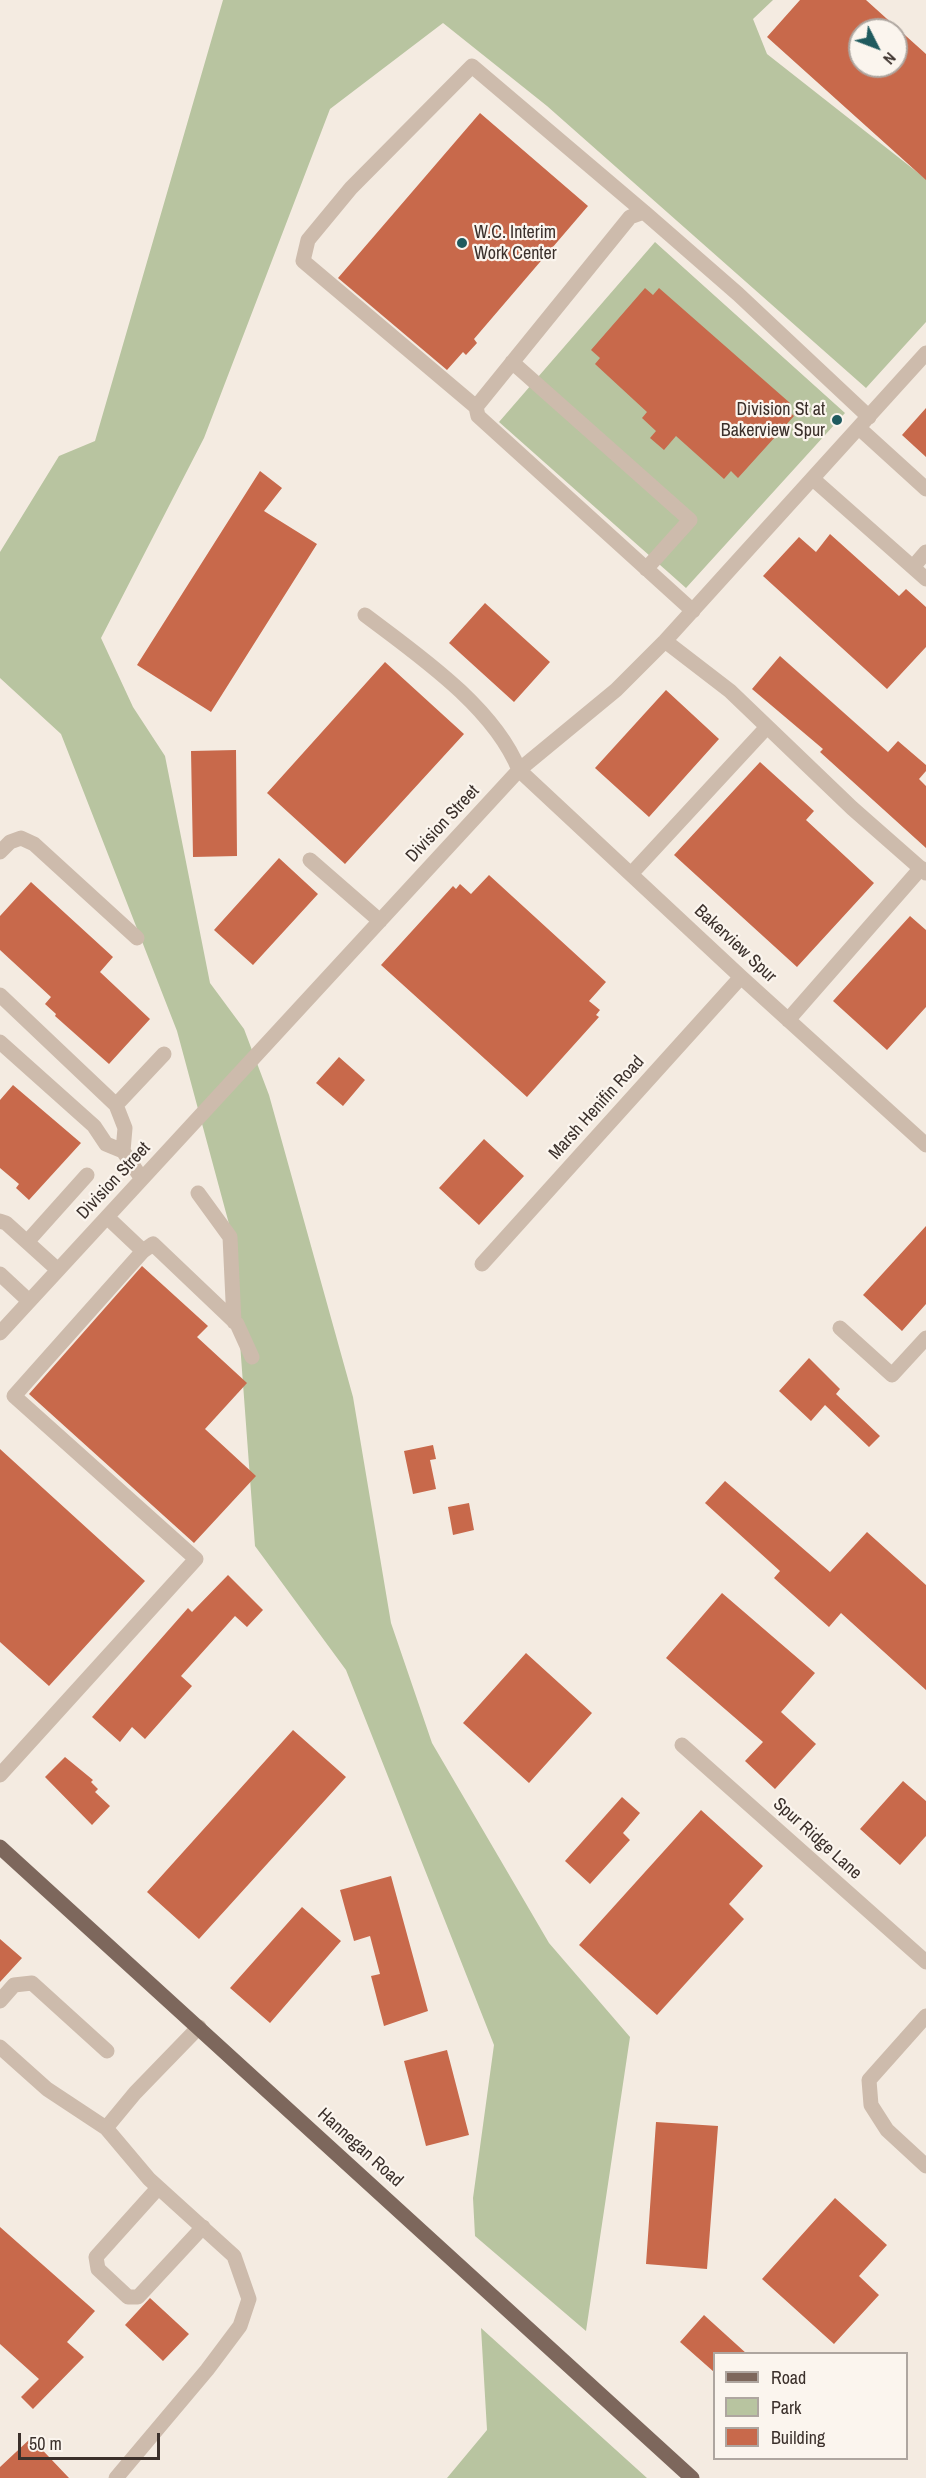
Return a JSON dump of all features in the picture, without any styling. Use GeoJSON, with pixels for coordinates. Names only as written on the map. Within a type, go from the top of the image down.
{"type":"FeatureCollection","features":[{"type":"Feature","properties":{"kind":"main road","name":"Hannegan Road"},"geometry":{"type":"LineString","coordinates":[[0,1847],[692,2478]]}},
{"type":"Feature","properties":{"kind":"street"},"geometry":{"type":"LineString","coordinates":[[693,611],[478,417],[476,407],[303,261],[308,240],[351,188],[472,66],[738,294],[864,422],[926,489]]}},
{"type":"Feature","properties":{"kind":"street"},"geometry":{"type":"LineString","coordinates":[[476,407],[630,218],[644,212]]}},
{"type":"Feature","properties":{"kind":"street","name":"Division Street"},"geometry":{"type":"LineString","coordinates":[[0,1333],[519,770],[616,690],[665,641],[925,358]]}},
{"type":"Feature","properties":{"kind":"street"},"geometry":{"type":"LineString","coordinates":[[512,362],[690,520],[646,569]]}},
{"type":"Feature","properties":{"kind":"street"},"geometry":{"type":"LineString","coordinates":[[813,479],[926,579]]}},
{"type":"Feature","properties":{"kind":"street"},"geometry":{"type":"LineString","coordinates":[[913,567],[926,552]]}},
{"type":"Feature","properties":{"kind":"street","name":"Bakerview Spur"},"geometry":{"type":"LineString","coordinates":[[365,615],[418,655],[470,701],[512,752],[519,770],[741,977],[926,1145]]}},
{"type":"Feature","properties":{"kind":"street"},"geometry":{"type":"LineString","coordinates":[[665,641],[730,691],[852,808],[924,870],[788,1020]]}},
{"type":"Feature","properties":{"kind":"street"},"geometry":{"type":"LineString","coordinates":[[631,874],[767,727]]}},
{"type":"Feature","properties":{"kind":"street"},"geometry":{"type":"LineString","coordinates":[[0,852],[10,842],[21,838],[34,844],[137,938]]}},
{"type":"Feature","properties":{"kind":"street"},"geometry":{"type":"LineString","coordinates":[[310,860],[380,921]]}},
{"type":"Feature","properties":{"kind":"street","name":"Marsh Henifin Road"},"geometry":{"type":"LineString","coordinates":[[482,1264],[741,977]]}},
{"type":"Feature","properties":{"kind":"street"},"geometry":{"type":"LineString","coordinates":[[0,995],[116,1105],[125,1128],[123,1150]]}},
{"type":"Feature","properties":{"kind":"street"},"geometry":{"type":"LineString","coordinates":[[0,1043],[94,1126],[106,1144],[123,1150],[142,1179]]}},
{"type":"Feature","properties":{"kind":"street"},"geometry":{"type":"LineString","coordinates":[[116,1105],[164,1054]]}},
{"type":"Feature","properties":{"kind":"street"},"geometry":{"type":"LineString","coordinates":[[27,1242],[87,1175]]}},
{"type":"Feature","properties":{"kind":"street"},"geometry":{"type":"LineString","coordinates":[[198,1193],[230,1237],[234,1322]]}},
{"type":"Feature","properties":{"kind":"street"},"geometry":{"type":"LineString","coordinates":[[107,1217],[143,1251]]}},
{"type":"Feature","properties":{"kind":"street"},"geometry":{"type":"LineString","coordinates":[[0,1221],[6,1223],[58,1270]]}},
{"type":"Feature","properties":{"kind":"street"},"geometry":{"type":"LineString","coordinates":[[0,1775],[196,1559],[7,1396],[143,1251],[153,1244],[234,1322],[252,1357]]}},
{"type":"Feature","properties":{"kind":"street"},"geometry":{"type":"LineString","coordinates":[[0,1275],[29,1302]]}},
{"type":"Feature","properties":{"kind":"street"},"geometry":{"type":"LineString","coordinates":[[840,1328],[892,1375],[926,1338]]}},
{"type":"Feature","properties":{"kind":"street","name":"Spur Ridge Lane"},"geometry":{"type":"LineString","coordinates":[[682,1745],[926,1962]]}},
{"type":"Feature","properties":{"kind":"street"},"geometry":{"type":"LineString","coordinates":[[0,2001],[14,1985],[32,1983],[106,2051]]}},
{"type":"Feature","properties":{"kind":"street"},"geometry":{"type":"LineString","coordinates":[[926,2016],[869,2080],[871,2105],[887,2130],[926,2166]]}},
{"type":"Feature","properties":{"kind":"street"},"geometry":{"type":"LineString","coordinates":[[106,2128],[135,2093],[200,2027]]}},
{"type":"Feature","properties":{"kind":"street"},"geometry":{"type":"LineString","coordinates":[[0,2047],[47,2089],[106,2128],[158,2188],[234,2256],[249,2299],[240,2326],[207,2370],[116,2478]]}},
{"type":"Feature","properties":{"kind":"street"},"geometry":{"type":"LineString","coordinates":[[158,2188],[96,2257],[98,2269],[128,2297],[138,2297],[202,2227]]}},
{"type":"Feature","properties":{"kind":"green space"},"geometry":{"type":"Polygon","coordinates":[[[223,0],[773,0],[753,19],[767,54],[926,179],[926,322],[866,388],[547,106],[443,23],[330,109],[204,438],[101,638],[133,707],[165,756],[210,983],[244,1029],[269,1095],[353,1397],[391,1623],[432,1743],[549,1943],[630,2037],[586,2331],[475,2236],[473,2198],[494,2045],[346,1670],[255,1546],[232,1235],[177,1031],[61,734],[0,678],[0,552],[59,456],[95,441],[223,0]]]}},
{"type":"Feature","properties":{"kind":"green space"},"geometry":{"type":"Polygon","coordinates":[[[655,242],[845,413],[686,588],[499,422],[655,242]]]}},
{"type":"Feature","properties":{"kind":"green space"},"geometry":{"type":"Polygon","coordinates":[[[481,2328],[647,2478],[447,2478],[487,2430],[481,2328]]]}},
{"type":"Feature","properties":{"kind":"building"},"geometry":{"type":"Polygon","coordinates":[[[800,0],[866,0],[886,18],[848,18],[848,78],[908,78],[908,38],[926,54],[926,180],[767,37],[800,0]]]}},
{"type":"Feature","properties":{"kind":"building","name":"W.C. Interim Work Center"},"geometry":{"type":"Polygon","coordinates":[[[480,113],[588,206],[474,339],[477,343],[466,355],[463,352],[447,370],[338,278],[480,113]]]}},
{"type":"Feature","properties":{"kind":"building"},"geometry":{"type":"Polygon","coordinates":[[[645,288],[653,295],[659,288],[790,403],[785,408],[794,416],[738,478],[731,471],[724,479],[676,436],[664,450],[650,438],[656,431],[642,418],[647,412],[595,364],[600,358],[591,350],[645,288]]]}},
{"type":"Feature","properties":{"kind":"building"},"geometry":{"type":"Polygon","coordinates":[[[926,408],[926,457],[902,435],[926,408]]]}},
{"type":"Feature","properties":{"kind":"building"},"geometry":{"type":"Polygon","coordinates":[[[260,471],[282,488],[264,511],[317,544],[211,712],[137,665],[260,471]]]}},
{"type":"Feature","properties":{"kind":"building"},"geometry":{"type":"Polygon","coordinates":[[[830,534],[899,596],[906,589],[926,607],[926,647],[887,689],[763,576],[799,537],[816,552],[830,534]]]}},
{"type":"Feature","properties":{"kind":"building"},"geometry":{"type":"Polygon","coordinates":[[[485,603],[550,662],[514,702],[449,643],[485,603]]]}},
{"type":"Feature","properties":{"kind":"building"},"geometry":{"type":"Polygon","coordinates":[[[780,656],[888,752],[898,741],[926,765],[926,771],[919,779],[926,786],[926,848],[820,752],[823,749],[752,689],[780,656]]]}},
{"type":"Feature","properties":{"kind":"building"},"geometry":{"type":"Polygon","coordinates":[[[385,662],[464,734],[345,864],[267,793],[385,662]]]}},
{"type":"Feature","properties":{"kind":"building"},"geometry":{"type":"Polygon","coordinates":[[[666,690],[719,739],[649,817],[595,768],[666,690]]]}},
{"type":"Feature","properties":{"kind":"building"},"geometry":{"type":"Polygon","coordinates":[[[236,750],[237,856],[193,857],[191,751],[236,750]]]}},
{"type":"Feature","properties":{"kind":"building"},"geometry":{"type":"Polygon","coordinates":[[[760,762],[814,811],[806,820],[874,883],[797,967],[674,855],[760,762]]]}},
{"type":"Feature","properties":{"kind":"building"},"geometry":{"type":"Polygon","coordinates":[[[279,858],[318,894],[253,965],[214,930],[279,858]]]}},
{"type":"Feature","properties":{"kind":"building"},"geometry":{"type":"Polygon","coordinates":[[[489,875],[606,982],[589,1001],[600,1010],[596,1015],[599,1017],[527,1097],[381,965],[453,886],[456,889],[460,884],[471,894],[489,875]]]}},
{"type":"Feature","properties":{"kind":"building"},"geometry":{"type":"Polygon","coordinates":[[[31,882],[113,957],[100,972],[150,1019],[109,1064],[55,1016],[56,1014],[45,1004],[51,997],[0,950],[0,916],[31,882]]]}},
{"type":"Feature","properties":{"kind":"building"},"geometry":{"type":"Polygon","coordinates":[[[910,916],[926,930],[926,1007],[887,1050],[833,1001],[910,916]]]}},
{"type":"Feature","properties":{"kind":"building"},"geometry":{"type":"Polygon","coordinates":[[[339,1057],[365,1080],[343,1106],[316,1083],[339,1057]]]}},
{"type":"Feature","properties":{"kind":"building"},"geometry":{"type":"Polygon","coordinates":[[[13,1085],[81,1143],[29,1200],[16,1188],[19,1184],[0,1168],[0,1100],[13,1085]]]}},
{"type":"Feature","properties":{"kind":"building"},"geometry":{"type":"Polygon","coordinates":[[[484,1139],[524,1176],[479,1225],[439,1188],[484,1139]]]}},
{"type":"Feature","properties":{"kind":"building"},"geometry":{"type":"Polygon","coordinates":[[[926,1226],[926,1304],[902,1331],[863,1295],[926,1226]]]}},
{"type":"Feature","properties":{"kind":"building"},"geometry":{"type":"Polygon","coordinates":[[[142,1266],[208,1326],[197,1337],[247,1383],[205,1429],[256,1476],[194,1543],[29,1394],[142,1266]]]}},
{"type":"Feature","properties":{"kind":"building"},"geometry":{"type":"Polygon","coordinates":[[[809,1358],[840,1389],[836,1394],[880,1436],[869,1447],[825,1405],[811,1421],[779,1391],[809,1358]]]}},
{"type":"Feature","properties":{"kind":"building"},"geometry":{"type":"Polygon","coordinates":[[[433,1445],[436,1459],[430,1460],[436,1489],[413,1494],[404,1451],[433,1445]]]}},
{"type":"Feature","properties":{"kind":"building"},"geometry":{"type":"Polygon","coordinates":[[[0,1449],[145,1581],[49,1686],[0,1642],[0,1449]]]}},
{"type":"Feature","properties":{"kind":"building"},"geometry":{"type":"Polygon","coordinates":[[[725,1481],[830,1572],[867,1532],[926,1585],[926,1690],[841,1613],[829,1627],[774,1578],[780,1571],[705,1503],[725,1481]]]}},
{"type":"Feature","properties":{"kind":"building"},"geometry":{"type":"Polygon","coordinates":[[[469,1503],[474,1530],[453,1535],[448,1507],[469,1503]]]}},
{"type":"Feature","properties":{"kind":"building"},"geometry":{"type":"Polygon","coordinates":[[[228,1575],[263,1610],[247,1627],[235,1616],[181,1676],[192,1686],[145,1739],[132,1727],[120,1742],[92,1717],[188,1608],[192,1612],[228,1575]]]}},
{"type":"Feature","properties":{"kind":"building"},"geometry":{"type":"Polygon","coordinates":[[[722,1593],[815,1673],[781,1712],[816,1744],[775,1789],[745,1761],[763,1742],[666,1658],[722,1593]]]}},
{"type":"Feature","properties":{"kind":"building"},"geometry":{"type":"Polygon","coordinates":[[[526,1653],[592,1713],[529,1783],[463,1723],[526,1653]]]}},
{"type":"Feature","properties":{"kind":"building"},"geometry":{"type":"Polygon","coordinates":[[[293,1730],[346,1777],[199,1939],[147,1892],[293,1730]]]}},
{"type":"Feature","properties":{"kind":"building"},"geometry":{"type":"Polygon","coordinates":[[[65,1757],[93,1780],[91,1782],[98,1789],[95,1792],[110,1806],[92,1825],[45,1777],[65,1757]]]}},
{"type":"Feature","properties":{"kind":"building"},"geometry":{"type":"Polygon","coordinates":[[[903,1781],[926,1801],[926,1836],[900,1865],[860,1829],[903,1781]]]}},
{"type":"Feature","properties":{"kind":"building"},"geometry":{"type":"Polygon","coordinates":[[[622,1797],[640,1813],[623,1833],[630,1840],[590,1884],[565,1861],[622,1797]]]}},
{"type":"Feature","properties":{"kind":"building"},"geometry":{"type":"Polygon","coordinates":[[[701,1810],[763,1866],[729,1904],[744,1919],[657,2015],[579,1945],[701,1810]]]}},
{"type":"Feature","properties":{"kind":"building"},"geometry":{"type":"Polygon","coordinates":[[[391,1876],[428,2011],[384,2026],[371,1976],[380,1974],[370,1936],[354,1941],[340,1890],[391,1876]]]}},
{"type":"Feature","properties":{"kind":"building"},"geometry":{"type":"Polygon","coordinates":[[[302,1907],[341,1941],[270,2023],[230,1988],[302,1907]]]}},
{"type":"Feature","properties":{"kind":"building"},"geometry":{"type":"Polygon","coordinates":[[[0,1939],[22,1958],[0,1982],[0,1939]]]}},
{"type":"Feature","properties":{"kind":"building"},"geometry":{"type":"Polygon","coordinates":[[[447,2050],[469,2135],[426,2146],[404,2061],[447,2050]]]}},
{"type":"Feature","properties":{"kind":"building"},"geometry":{"type":"Polygon","coordinates":[[[656,2122],[718,2126],[707,2269],[646,2264],[656,2122]]]}},
{"type":"Feature","properties":{"kind":"building"},"geometry":{"type":"Polygon","coordinates":[[[835,2198],[887,2245],[859,2276],[879,2295],[834,2344],[762,2279],[835,2198]]]}},
{"type":"Feature","properties":{"kind":"building"},"geometry":{"type":"Polygon","coordinates":[[[0,2227],[95,2311],[67,2342],[84,2357],[33,2409],[21,2397],[39,2379],[0,2344],[0,2227]]]}},
{"type":"Feature","properties":{"kind":"building"},"geometry":{"type":"Polygon","coordinates":[[[150,2298],[189,2334],[163,2361],[125,2325],[150,2298]]]}},
{"type":"Feature","properties":{"kind":"building"},"geometry":{"type":"Polygon","coordinates":[[[704,2315],[745,2352],[713,2352],[713,2371],[680,2342],[704,2315]]]}},
{"type":"Feature","properties":{"kind":"building"},"geometry":{"type":"Polygon","coordinates":[[[31,2438],[69,2478],[0,2478],[0,2467],[31,2438]]]}},
{"type":"Feature","properties":{"kind":"place","name":"W.C. Interim Work Center"},"geometry":{"type":"Point","coordinates":[462,243]}},
{"type":"Feature","properties":{"kind":"place","name":"Division St at Bakerview Spur"},"geometry":{"type":"Point","coordinates":[837,420]}}]}
